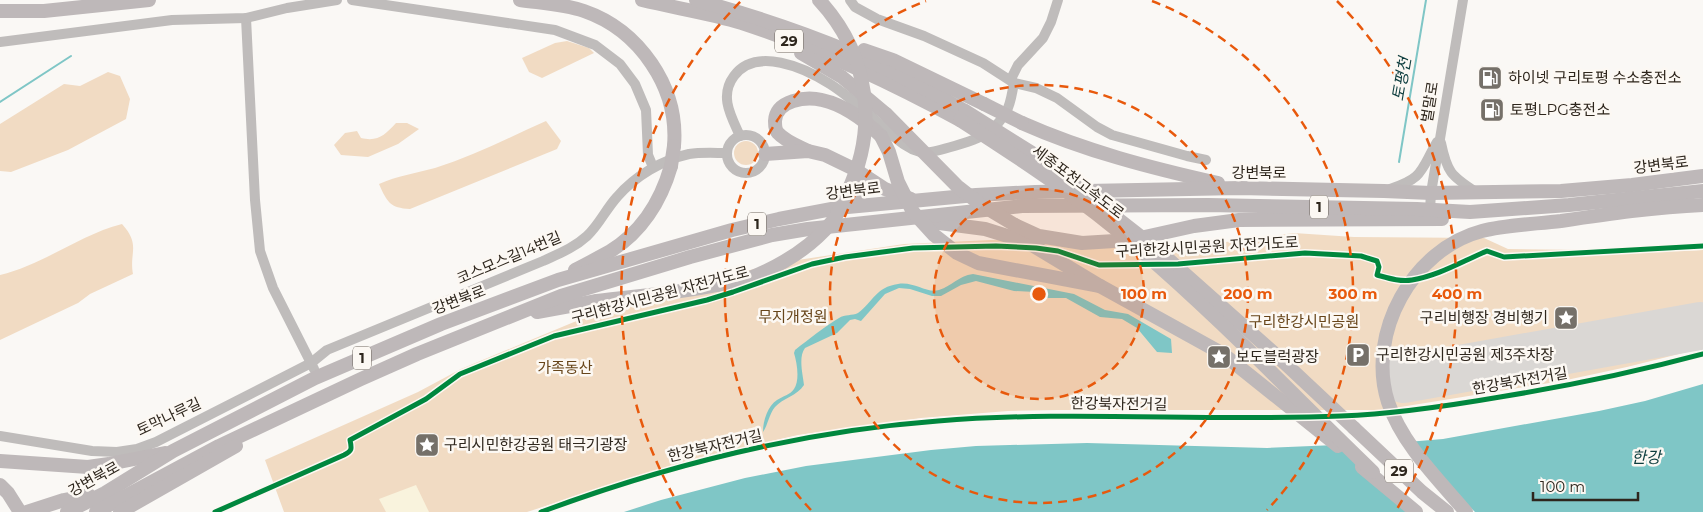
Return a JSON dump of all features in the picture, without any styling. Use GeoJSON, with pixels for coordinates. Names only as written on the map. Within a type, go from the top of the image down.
{"type":"FeatureCollection","features":[{"type":"Feature","properties":{"kind":"highway"},"geometry":{"type":"LineString","coordinates":[[0,11],[44,11],[149,0]]}},
{"type":"Feature","properties":{"kind":"highway"},"geometry":{"type":"LineString","coordinates":[[520,0],[585,12],[609,23],[631,39],[652,63],[665,88],[672,114],[674,146],[671,166],[665,185],[648,215],[632,234],[609,252],[558,280]]}},
{"type":"Feature","properties":{"kind":"highway"},"geometry":{"type":"LineString","coordinates":[[643,0],[777,43],[811,58],[842,77],[886,114],[958,186],[980,204],[1015,226],[1040,236],[1082,243],[1107,242],[1131,240],[1194,226],[1239,220],[1443,219],[1470,212]]}},
{"type":"Feature","properties":{"kind":"highway","name":"세종포천고속도로"},"geometry":{"type":"LineString","coordinates":[[643,0],[731,20],[793,42],[863,70],[963,115],[1138,247],[1417,512]]}},
{"type":"Feature","properties":{"kind":"highway","name":"세종포천고속도로"},"geometry":{"type":"LineString","coordinates":[[696,0],[760,19],[850,52],[888,70],[1040,158],[1159,251],[1275,354],[1422,492],[1447,512]]}},
{"type":"Feature","properties":{"kind":"highway"},"geometry":{"type":"LineString","coordinates":[[713,0],[732,3],[893,60],[1022,123],[1076,145],[1121,160],[1240,188]]}},
{"type":"Feature","properties":{"kind":"highway"},"geometry":{"type":"LineString","coordinates":[[509,317],[597,301],[701,288],[748,279],[789,259],[832,222],[854,179],[861,156],[866,131],[864,92],[855,57],[841,30],[819,0]]}},
{"type":"Feature","properties":{"kind":"highway"},"geometry":{"type":"LineString","coordinates":[[808,151],[786,140],[778,133],[776,129],[776,116],[779,110],[786,104],[796,100],[810,98],[822,99],[835,104],[865,120],[881,136],[889,152],[898,182],[913,212],[934,236],[956,252],[978,263],[1100,286]]}},
{"type":"Feature","properties":{"kind":"highway"},"geometry":{"type":"LineString","coordinates":[[765,154],[808,151],[825,154],[856,170],[886,189],[914,200]]}},
{"type":"Feature","properties":{"kind":"highway"},"geometry":{"type":"LineString","coordinates":[[837,208],[849,204],[857,198],[861,189],[861,181],[856,170]]}},
{"type":"Feature","properties":{"kind":"highway","name":"강변북로"},"geometry":{"type":"LineString","coordinates":[[66,512],[105,493],[173,452],[315,378],[441,324],[558,280],[732,230],[837,208],[914,200],[1035,192],[1240,188],[1431,193],[1562,191],[1632,185],[1699,175]]}},
{"type":"Feature","properties":{"kind":"highway"},"geometry":{"type":"LineString","coordinates":[[1663,206],[1703,193]]}},
{"type":"Feature","properties":{"kind":"highway","name":"1"},"geometry":{"type":"LineString","coordinates":[[1430,210],[1470,212],[1703,193]]}},
{"type":"Feature","properties":{"kind":"highway","name":"강변북로"},"geometry":{"type":"LineString","coordinates":[[96,512],[219,446],[288,412],[417,354],[583,289],[727,247],[808,229],[998,207],[1066,204],[1430,210]]}},
{"type":"Feature","properties":{"kind":"highway"},"geometry":{"type":"LineString","coordinates":[[1466,512],[1423,461],[1401,429],[1388,401],[1384,378],[1387,333],[1394,310],[1406,289],[1423,266],[1448,246],[1482,231],[1663,206],[1703,205]]}},
{"type":"Feature","properties":{"kind":"highway"},"geometry":{"type":"LineString","coordinates":[[901,218],[985,228],[1027,242],[1100,286],[1223,354],[1273,396],[1320,430],[1417,512]]}},
{"type":"Feature","properties":{"kind":"highway"},"geometry":{"type":"LineString","coordinates":[[120,512],[224,454],[288,412]]}},
{"type":"Feature","properties":{"kind":"highway"},"geometry":{"type":"LineString","coordinates":[[0,461],[88,466],[173,452]]}},
{"type":"Feature","properties":{"kind":"highway"},"geometry":{"type":"LineString","coordinates":[[0,485],[8,493],[20,512]]}},
{"type":"Feature","properties":{"kind":"highway"},"geometry":{"type":"LineString","coordinates":[[27,512],[64,500],[105,493]]}},
{"type":"Feature","properties":{"kind":"street"},"geometry":{"type":"LineString","coordinates":[[0,42],[172,20],[246,18],[288,8],[337,0]]}},
{"type":"Feature","properties":{"kind":"street"},"geometry":{"type":"LineString","coordinates":[[352,0],[419,5],[555,30],[595,44],[620,64],[635,84],[646,110],[648,155],[653,167]]}},
{"type":"Feature","properties":{"kind":"street"},"geometry":{"type":"LineString","coordinates":[[850,0],[855,7],[877,19],[924,36],[983,63],[1014,83],[1036,88],[1056,98],[1097,127],[1112,134],[1206,160]]}},
{"type":"Feature","properties":{"kind":"street"},"geometry":{"type":"LineString","coordinates":[[740,136],[726,99],[729,83],[739,69],[756,62],[772,60],[831,84],[901,143],[923,153],[941,151],[988,133],[1006,112],[1014,83],[1012,79],[1018,65],[1043,38],[1051,22],[1058,0]]}},
{"type":"Feature","properties":{"kind":"street","name":"벌말로"},"geometry":{"type":"LineString","coordinates":[[1430,210],[1431,193],[1463,0]]}},
{"type":"Feature","properties":{"kind":"street"},"geometry":{"type":"LineString","coordinates":[[246,18],[255,200],[260,251],[273,288],[312,366]]}},
{"type":"Feature","properties":{"kind":"street"},"geometry":{"type":"LineString","coordinates":[[749,135],[757,138],[763,145],[765,154],[762,164],[754,171],[738,171],[730,163],[727,153],[731,142],[740,136],[749,135]]}},
{"type":"Feature","properties":{"kind":"street"},"geometry":{"type":"LineString","coordinates":[[1384,191],[1404,184],[1418,176],[1440,137]]}},
{"type":"Feature","properties":{"kind":"street"},"geometry":{"type":"LineString","coordinates":[[1440,137],[1445,162],[1449,170],[1457,180],[1476,192]]}},
{"type":"Feature","properties":{"kind":"street","name":"코스모스길14번길"},"geometry":{"type":"LineString","coordinates":[[312,366],[328,350],[543,261],[574,246],[587,236],[603,219],[616,198],[628,185],[653,167],[689,154],[727,153]]}},
{"type":"Feature","properties":{"kind":"street","name":"토막나루길"},"geometry":{"type":"LineString","coordinates":[[0,436],[92,450],[117,452],[136,449],[156,442],[312,366]]}},
{"type":"Feature","properties":{"kind":"green space"},"geometry":{"type":"Polygon","coordinates":[[[567,41],[589,48],[594,53],[542,78],[529,72],[522,58],[555,43],[567,41]]]}},
{"type":"Feature","properties":{"kind":"green space"},"geometry":{"type":"Polygon","coordinates":[[[108,72],[120,76],[130,99],[126,119],[68,150],[11,172],[0,171],[0,124],[64,84],[80,86],[108,72]]]}},
{"type":"Feature","properties":{"kind":"green space"},"geometry":{"type":"Polygon","coordinates":[[[546,121],[561,141],[557,149],[410,209],[398,207],[390,203],[379,184],[449,163],[546,121]]]}},
{"type":"Feature","properties":{"kind":"green space"},"geometry":{"type":"Polygon","coordinates":[[[396,123],[407,123],[419,129],[398,144],[368,157],[341,155],[334,145],[345,133],[357,131],[361,138],[377,138],[385,134],[396,123]]]}},
{"type":"Feature","properties":{"kind":"green space"},"geometry":{"type":"Polygon","coordinates":[[[746,141],[751,142],[757,148],[757,158],[751,164],[746,165],[741,164],[735,158],[734,153],[735,148],[741,142],[746,141]]]}},
{"type":"Feature","properties":{"kind":"green space"},"geometry":{"type":"Polygon","coordinates":[[[122,224],[128,231],[133,243],[133,274],[90,294],[78,303],[0,340],[0,275],[31,264],[91,235],[122,224]]]}},
{"type":"Feature","properties":{"kind":"green space","name":"구리한강시민공원"},"geometry":{"type":"Polygon","coordinates":[[[1294,233],[1354,237],[1484,238],[1508,249],[1703,250],[1703,348],[1562,381],[1382,410],[1008,411],[921,418],[798,435],[689,460],[527,512],[284,512],[265,460],[418,392],[461,369],[574,322],[671,290],[778,263],[904,244],[1037,238],[1087,246],[1218,243],[1294,233]]]}},
{"type":"Feature","properties":{"kind":"sand"},"geometry":{"type":"Polygon","coordinates":[[[416,485],[429,512],[386,512],[379,499],[416,485]]]}},
{"type":"Feature","properties":{"kind":"water"},"geometry":{"type":"Polygon","coordinates":[[[973,274],[1074,294],[1105,310],[1128,314],[1171,339],[1172,353],[1157,352],[1137,328],[1122,319],[1100,317],[1066,298],[1046,298],[1035,292],[1014,291],[976,281],[961,285],[941,296],[932,296],[910,289],[899,288],[885,294],[861,321],[850,320],[837,333],[805,348],[801,361],[804,385],[798,392],[775,407],[763,432],[765,418],[771,406],[777,400],[791,393],[796,385],[795,350],[817,333],[841,317],[858,313],[885,288],[898,284],[909,284],[934,291],[973,274]]]}},
{"type":"Feature","properties":{"kind":"water","name":"한강"},"geometry":{"type":"Polygon","coordinates":[[[1703,384],[1703,512],[624,512],[661,500],[745,478],[806,466],[931,450],[976,446],[1087,443],[1267,448],[1443,439],[1599,411],[1645,401],[1703,384]]]}},
{"type":"Feature","properties":{"kind":"pier"},"geometry":{"type":"Polygon","coordinates":[[[1407,440],[1475,512],[1417,512],[1339,443],[1407,440]]]}},
{"type":"Feature","properties":{"kind":"waterway","name":"토평천"},"geometry":{"type":"LineString","coordinates":[[1399,162],[1426,0]]}},
{"type":"Feature","properties":{"kind":"waterway"},"geometry":{"type":"LineString","coordinates":[[0,102],[71,56]]}},
{"type":"Feature","properties":{"kind":"runway"},"geometry":{"type":"LineString","coordinates":[[1404,379],[1700,326]]}},
{"type":"Feature","properties":{"kind":"cycle path","name":"구리한강시민공원 자전거도로"},"geometry":{"type":"LineString","coordinates":[[215,512],[347,454],[351,449],[350,440],[426,399],[460,374],[554,336],[707,300],[812,264],[845,257],[913,248],[996,246],[1058,251],[1099,265],[1178,264],[1305,253],[1361,256],[1377,261],[1379,267],[1377,275],[1408,280],[1441,272],[1487,251],[1504,257],[1703,246]]}},
{"type":"Feature","properties":{"kind":"cycle path","name":"한강북자전거길"},"geometry":{"type":"LineString","coordinates":[[541,512],[638,479],[687,465],[787,442],[887,426],[938,421],[1039,416],[1240,418],[1341,416],[1381,413],[1441,406],[1551,388],[1627,373],[1703,354]]}},
{"type":"Feature","properties":{"kind":"place","name":"하이넷 구리토평 수소충전소"},"geometry":{"type":"Point","coordinates":[1490,78]}},
{"type":"Feature","properties":{"kind":"place","name":"토평LPG충전소"},"geometry":{"type":"Point","coordinates":[1492,110]}},
{"type":"Feature","properties":{"kind":"place","name":"구리비행장 경비행기"},"geometry":{"type":"Point","coordinates":[1566,318]}},
{"type":"Feature","properties":{"kind":"place","name":"구리한강시민공원 제3주차장"},"geometry":{"type":"Point","coordinates":[1358,355]}},
{"type":"Feature","properties":{"kind":"place","name":"보도블럭광장"},"geometry":{"type":"Point","coordinates":[1219,357]}},
{"type":"Feature","properties":{"kind":"place","name":"구리시민한강공원 태극기광장"},"geometry":{"type":"Point","coordinates":[427,445]}},
{"type":"Feature","properties":{"kind":"park label","name":"무지개정원"},"geometry":{"type":"Point","coordinates":[793,317]}},
{"type":"Feature","properties":{"kind":"park label","name":"가족동산"},"geometry":{"type":"Point","coordinates":[565,368]}}]}
